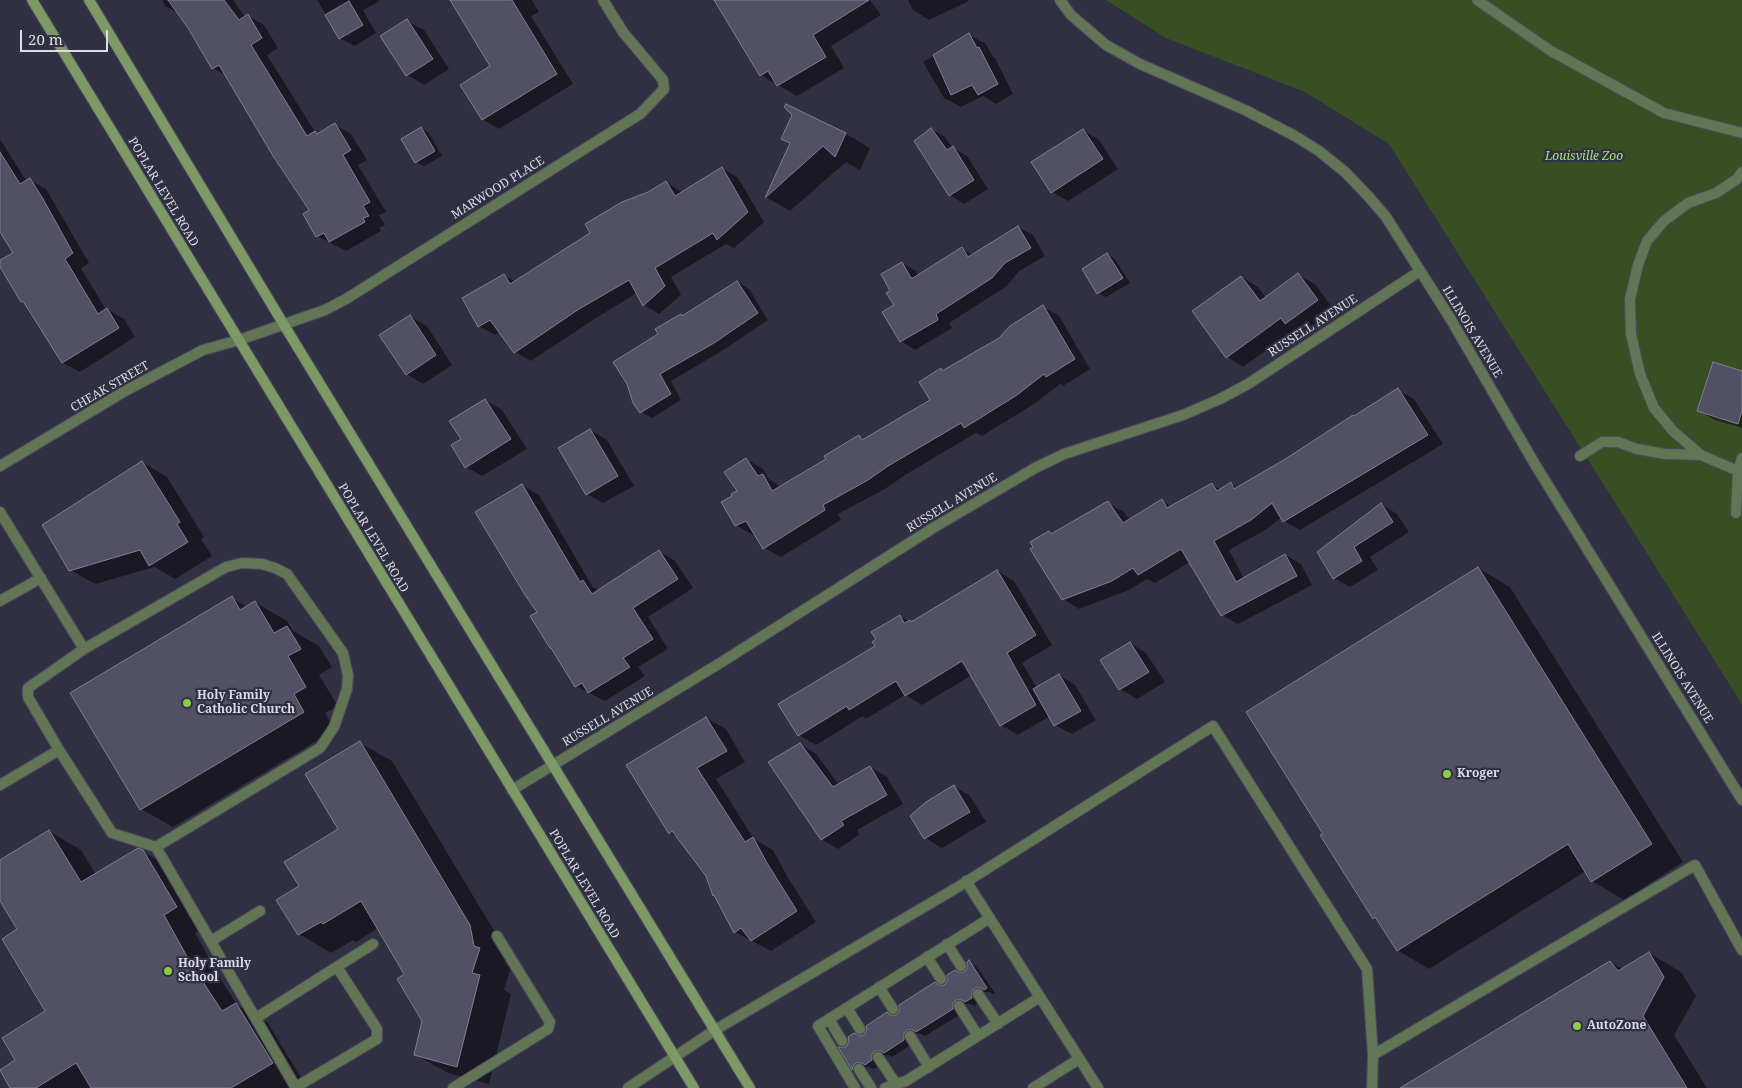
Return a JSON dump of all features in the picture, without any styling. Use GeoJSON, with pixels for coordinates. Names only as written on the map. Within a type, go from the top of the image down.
{"type":"FeatureCollection","features":[{"type":"Feature","properties":{"kind":"main road","name":"POPLAR LEVEL ROAD"},"geometry":{"type":"LineString","coordinates":[[32,0],[694,1088]]}},
{"type":"Feature","properties":{"kind":"main road"},"geometry":{"type":"LineString","coordinates":[[89,0],[284,325],[750,1088]]}},
{"type":"Feature","properties":{"kind":"street","name":"MARWOOD PLACE"},"geometry":{"type":"LineString","coordinates":[[238,340],[325,310],[346,299],[640,114],[664,89],[662,80],[623,32],[603,0]]}},
{"type":"Feature","properties":{"kind":"street","name":"ILLINOIS AVENUE"},"geometry":{"type":"LineString","coordinates":[[1060,0],[1070,15],[1089,31],[1123,54],[1140,64],[1244,110],[1295,136],[1345,172],[1370,197],[1386,217],[1450,318],[1536,466],[1742,800]]}},
{"type":"Feature","properties":{"kind":"street"},"geometry":{"type":"LineString","coordinates":[[1477,0],[1551,51],[1664,113],[1742,133]]}},
{"type":"Feature","properties":{"kind":"street"},"geometry":{"type":"LineString","coordinates":[[1738,470],[1701,455],[1673,431],[1654,408],[1640,374],[1631,334],[1630,299],[1638,265],[1647,241],[1664,221],[1688,203],[1716,193],[1737,179],[1742,172]]}},
{"type":"Feature","properties":{"kind":"street","name":"RUSSELL AVENUE"},"geometry":{"type":"LineString","coordinates":[[512,790],[725,660],[933,528],[1035,468],[1064,454],[1183,415],[1220,400],[1248,384],[1420,270]]}},
{"type":"Feature","properties":{"kind":"street","name":"CHEAK STREET"},"geometry":{"type":"LineString","coordinates":[[0,466],[134,387],[203,350],[238,340]]}},
{"type":"Feature","properties":{"kind":"street"},"geometry":{"type":"LineString","coordinates":[[1580,456],[1602,442],[1618,442],[1666,454],[1701,455]]}},
{"type":"Feature","properties":{"kind":"street"},"geometry":{"type":"LineString","coordinates":[[1736,513],[1738,470],[1742,458]]}},
{"type":"Feature","properties":{"kind":"street"},"geometry":{"type":"LineString","coordinates":[[0,512],[84,649]]}},
{"type":"Feature","properties":{"kind":"street"},"geometry":{"type":"LineString","coordinates":[[156,847],[320,748],[334,727],[347,690],[348,675],[342,653],[288,574],[275,568],[262,564],[242,564],[226,567],[84,649],[28,688],[28,697],[112,833],[156,847],[296,1088],[377,1039],[377,1029],[337,967]]}},
{"type":"Feature","properties":{"kind":"street"},"geometry":{"type":"LineString","coordinates":[[0,600],[41,578]]}},
{"type":"Feature","properties":{"kind":"street"},"geometry":{"type":"LineString","coordinates":[[628,1088],[715,1030],[966,881],[1213,726],[1367,969],[1373,1055],[1372,1088]]}},
{"type":"Feature","properties":{"kind":"street"},"geometry":{"type":"LineString","coordinates":[[0,785],[59,750]]}},
{"type":"Feature","properties":{"kind":"street"},"geometry":{"type":"LineString","coordinates":[[1373,1055],[1695,865],[1742,950]]}},
{"type":"Feature","properties":{"kind":"street"},"geometry":{"type":"LineString","coordinates":[[966,881],[1098,1088]]}},
{"type":"Feature","properties":{"kind":"street"},"geometry":{"type":"LineString","coordinates":[[211,941],[260,911]]}},
{"type":"Feature","properties":{"kind":"street"},"geometry":{"type":"LineString","coordinates":[[855,1088],[818,1026],[990,918]]}},
{"type":"Feature","properties":{"kind":"street"},"geometry":{"type":"LineString","coordinates":[[453,1088],[548,1029],[550,1022],[497,936]]}},
{"type":"Feature","properties":{"kind":"street"},"geometry":{"type":"LineString","coordinates":[[256,1018],[373,944]]}},
{"type":"Feature","properties":{"kind":"street"},"geometry":{"type":"LineString","coordinates":[[947,944],[961,966]]}},
{"type":"Feature","properties":{"kind":"street"},"geometry":{"type":"LineString","coordinates":[[927,957],[941,979]]}},
{"type":"Feature","properties":{"kind":"street"},"geometry":{"type":"LineString","coordinates":[[880,987],[892,1009]]}},
{"type":"Feature","properties":{"kind":"street"},"geometry":{"type":"LineString","coordinates":[[978,994],[998,1024]]}},
{"type":"Feature","properties":{"kind":"street"},"geometry":{"type":"LineString","coordinates":[[885,1088],[906,1081],[1040,997]]}},
{"type":"Feature","properties":{"kind":"street"},"geometry":{"type":"LineString","coordinates":[[958,1006],[978,1036]]}},
{"type":"Feature","properties":{"kind":"street"},"geometry":{"type":"LineString","coordinates":[[847,1008],[860,1029]]}},
{"type":"Feature","properties":{"kind":"street"},"geometry":{"type":"LineString","coordinates":[[828,1019],[842,1041]]}},
{"type":"Feature","properties":{"kind":"street"},"geometry":{"type":"LineString","coordinates":[[910,1036],[929,1067]]}},
{"type":"Feature","properties":{"kind":"street"},"geometry":{"type":"LineString","coordinates":[[878,1057],[896,1084]]}},
{"type":"Feature","properties":{"kind":"street"},"geometry":{"type":"LineString","coordinates":[[1033,1088],[1079,1059]]}},
{"type":"Feature","properties":{"kind":"street"},"geometry":{"type":"LineString","coordinates":[[859,1068],[871,1088]]}},
{"type":"Feature","properties":{"kind":"green space","name":"Louisville Zoo"},"geometry":{"type":"Polygon","coordinates":[[[1106,0],[1742,0],[1742,704],[1389,144],[1305,92],[1166,38],[1106,0]]]}},
{"type":"Feature","properties":{"kind":"building"},"geometry":{"type":"Polygon","coordinates":[[[168,0],[224,0],[239,20],[248,14],[262,38],[251,45],[307,136],[315,131],[317,134],[335,123],[351,150],[343,155],[370,202],[363,206],[369,216],[363,218],[365,222],[329,242],[324,233],[316,237],[303,214],[309,210],[273,156],[219,65],[212,69],[188,28],[168,0]]]}},
{"type":"Feature","properties":{"kind":"building"},"geometry":{"type":"Polygon","coordinates":[[[450,0],[512,0],[557,74],[482,120],[460,85],[490,66],[450,0]]]}},
{"type":"Feature","properties":{"kind":"building"},"geometry":{"type":"Polygon","coordinates":[[[714,0],[869,0],[813,35],[826,57],[777,86],[768,71],[760,76],[714,0]]]}},
{"type":"Feature","properties":{"kind":"building"},"geometry":{"type":"Polygon","coordinates":[[[349,1],[363,25],[339,39],[325,15],[349,1]]]}},
{"type":"Feature","properties":{"kind":"building"},"geometry":{"type":"Polygon","coordinates":[[[407,19],[433,59],[406,76],[380,36],[407,19]]]}},
{"type":"Feature","properties":{"kind":"building"},"geometry":{"type":"Polygon","coordinates":[[[969,33],[977,48],[979,47],[998,84],[978,95],[972,85],[951,95],[933,55],[969,33]]]}},
{"type":"Feature","properties":{"kind":"building"},"geometry":{"type":"Polygon","coordinates":[[[786,104],[846,133],[835,157],[823,146],[765,198],[790,143],[781,139],[792,115],[784,107],[786,104]]]}},
{"type":"Feature","properties":{"kind":"building"},"geometry":{"type":"Polygon","coordinates":[[[421,127],[435,151],[415,163],[401,139],[421,127]]]}},
{"type":"Feature","properties":{"kind":"building"},"geometry":{"type":"Polygon","coordinates":[[[931,128],[947,150],[953,146],[974,180],[949,196],[914,141],[931,128]]]}},
{"type":"Feature","properties":{"kind":"building"},"geometry":{"type":"Polygon","coordinates":[[[1083,129],[1103,159],[1051,193],[1031,162],[1083,129]]]}},
{"type":"Feature","properties":{"kind":"building"},"geometry":{"type":"Polygon","coordinates":[[[0,152],[20,184],[30,178],[73,253],[65,259],[98,314],[107,308],[119,328],[62,363],[0,267],[0,260],[13,253],[0,232],[0,152]]]}},
{"type":"Feature","properties":{"kind":"building"},"geometry":{"type":"Polygon","coordinates":[[[722,167],[748,212],[717,240],[713,233],[655,268],[665,286],[643,306],[629,280],[579,309],[514,353],[490,320],[478,327],[462,298],[504,274],[510,284],[590,233],[585,224],[622,202],[648,192],[666,181],[675,196],[722,167]]]}},
{"type":"Feature","properties":{"kind":"building"},"geometry":{"type":"Polygon","coordinates":[[[1018,226],[1031,248],[1005,263],[992,278],[936,314],[938,320],[900,342],[882,312],[894,305],[886,293],[890,291],[881,274],[902,262],[911,278],[913,278],[962,247],[968,257],[1018,226]]]}},
{"type":"Feature","properties":{"kind":"building"},"geometry":{"type":"Polygon","coordinates":[[[1107,253],[1123,278],[1097,294],[1082,269],[1107,253]]]}},
{"type":"Feature","properties":{"kind":"building"},"geometry":{"type":"Polygon","coordinates":[[[1298,273],[1318,300],[1285,324],[1281,318],[1226,358],[1192,311],[1241,276],[1260,301],[1298,273]]]}},
{"type":"Feature","properties":{"kind":"building"},"geometry":{"type":"Polygon","coordinates":[[[737,281],[758,313],[714,343],[660,374],[671,394],[640,413],[633,403],[627,384],[613,362],[658,334],[655,329],[681,314],[682,316],[737,281]]]}},
{"type":"Feature","properties":{"kind":"building"},"geometry":{"type":"Polygon","coordinates":[[[1043,305],[1075,359],[1046,377],[1044,374],[1017,395],[964,428],[961,423],[823,505],[825,510],[763,549],[746,521],[735,526],[721,502],[737,491],[724,472],[746,458],[758,476],[763,474],[772,491],[826,459],[824,456],[859,435],[862,440],[930,400],[919,382],[941,368],[942,371],[999,338],[1010,326],[1043,305]]]}},
{"type":"Feature","properties":{"kind":"building"},"geometry":{"type":"Polygon","coordinates":[[[410,315],[436,355],[406,375],[379,335],[410,315]]]}},
{"type":"Feature","properties":{"kind":"building"},"geometry":{"type":"Polygon","coordinates":[[[1713,362],[1742,371],[1742,411],[1738,424],[1697,411],[1713,362]]]}},
{"type":"Feature","properties":{"kind":"building"},"geometry":{"type":"Polygon","coordinates":[[[1398,388],[1428,435],[1283,522],[1272,503],[1251,520],[1214,541],[1236,582],[1285,554],[1297,576],[1221,616],[1181,549],[1138,575],[1133,568],[1112,581],[1062,600],[1030,549],[1033,547],[1030,542],[1049,531],[1051,534],[1108,501],[1123,523],[1162,499],[1167,508],[1212,483],[1217,491],[1231,482],[1234,489],[1398,388]]]}},
{"type":"Feature","properties":{"kind":"building"},"geometry":{"type":"Polygon","coordinates":[[[485,399],[511,439],[465,468],[451,445],[461,439],[449,421],[485,399]]]}},
{"type":"Feature","properties":{"kind":"building"},"geometry":{"type":"Polygon","coordinates":[[[590,429],[618,476],[586,495],[558,448],[590,429]]]}},
{"type":"Feature","properties":{"kind":"building"},"geometry":{"type":"Polygon","coordinates":[[[142,461],[180,522],[177,524],[188,542],[149,566],[140,550],[69,571],[42,525],[142,461]]]}},
{"type":"Feature","properties":{"kind":"building"},"geometry":{"type":"Polygon","coordinates":[[[522,484],[580,582],[583,580],[592,594],[659,550],[678,579],[633,608],[653,639],[623,658],[630,667],[588,693],[582,683],[575,687],[530,616],[537,612],[475,512],[522,484]]]}},
{"type":"Feature","properties":{"kind":"building"},"geometry":{"type":"Polygon","coordinates":[[[1381,503],[1393,522],[1354,547],[1362,561],[1333,579],[1317,552],[1381,503]]]}},
{"type":"Feature","properties":{"kind":"building","name":"Kroger"},"geometry":{"type":"Polygon","coordinates":[[[1478,567],[1652,844],[1591,882],[1568,844],[1397,951],[1375,917],[1373,919],[1320,835],[1323,834],[1246,712],[1478,567]]]}},
{"type":"Feature","properties":{"kind":"building"},"geometry":{"type":"Polygon","coordinates":[[[997,570],[1036,635],[1007,653],[1036,705],[1000,726],[962,661],[905,696],[896,681],[849,710],[847,706],[798,736],[778,704],[875,646],[872,642],[876,639],[871,632],[900,615],[904,623],[910,620],[911,622],[997,570]]]}},
{"type":"Feature","properties":{"kind":"building","name":"Holy Family Catholic Church"},"geometry":{"type":"Polygon","coordinates":[[[232,596],[240,610],[255,601],[274,633],[287,626],[301,649],[288,656],[306,687],[294,694],[304,712],[140,810],[70,693],[232,596]]]}},
{"type":"Feature","properties":{"kind":"building"},"geometry":{"type":"Polygon","coordinates":[[[1130,642],[1149,672],[1119,690],[1100,660],[1130,642]]]}},
{"type":"Feature","properties":{"kind":"building"},"geometry":{"type":"Polygon","coordinates":[[[1059,674],[1081,711],[1054,726],[1033,689],[1059,674]]]}},
{"type":"Feature","properties":{"kind":"building"},"geometry":{"type":"Polygon","coordinates":[[[706,717],[727,751],[697,768],[745,842],[753,837],[797,911],[751,941],[741,928],[734,933],[713,896],[706,876],[672,831],[669,834],[626,765],[706,717]]]}},
{"type":"Feature","properties":{"kind":"building"},"geometry":{"type":"Polygon","coordinates":[[[360,741],[470,925],[474,946],[480,948],[472,973],[480,975],[457,1067],[414,1055],[422,1021],[397,979],[404,974],[361,901],[323,924],[321,922],[298,935],[276,900],[299,886],[284,862],[338,829],[305,774],[360,741]]]}},
{"type":"Feature","properties":{"kind":"building"},"geometry":{"type":"Polygon","coordinates":[[[800,743],[833,787],[870,766],[887,795],[841,821],[844,825],[821,840],[768,762],[800,743]]]}},
{"type":"Feature","properties":{"kind":"building"},"geometry":{"type":"Polygon","coordinates":[[[954,785],[970,812],[924,839],[910,816],[926,802],[954,785]]]}},
{"type":"Feature","properties":{"kind":"building"},"geometry":{"type":"Polygon","coordinates":[[[49,830],[81,882],[138,848],[143,850],[177,907],[164,915],[190,962],[222,1011],[236,1003],[273,1063],[231,1088],[91,1088],[76,1063],[36,1088],[10,1088],[0,1070],[15,1060],[2,1038],[45,1011],[2,939],[17,929],[0,901],[0,860],[49,830]]]}},
{"type":"Feature","properties":{"kind":"building","name":"AutoZone"},"geometry":{"type":"Polygon","coordinates":[[[1649,952],[1664,977],[1643,1016],[1687,1088],[1400,1088],[1610,961],[1618,971],[1649,952]]]}},
{"type":"Feature","properties":{"kind":"building"},"geometry":{"type":"Polygon","coordinates":[[[969,960],[987,988],[984,990],[975,988],[972,991],[972,998],[965,1002],[956,1000],[953,1003],[953,1009],[916,1032],[907,1030],[904,1033],[904,1040],[884,1053],[875,1051],[872,1054],[872,1060],[865,1065],[856,1063],[852,1070],[838,1047],[846,1047],[849,1041],[848,1037],[854,1033],[860,1036],[864,1035],[867,1029],[866,1026],[887,1012],[890,1015],[896,1015],[899,1012],[899,1005],[935,982],[938,985],[944,985],[947,982],[947,975],[955,970],[964,972],[967,969],[967,962],[969,960]]]}},
{"type":"Feature","properties":{"kind":"place","name":"Holy Family Catholic Church"},"geometry":{"type":"Point","coordinates":[187,703]}},
{"type":"Feature","properties":{"kind":"place","name":"Kroger"},"geometry":{"type":"Point","coordinates":[1447,774]}},
{"type":"Feature","properties":{"kind":"place","name":"Holy Family School"},"geometry":{"type":"Point","coordinates":[168,971]}},
{"type":"Feature","properties":{"kind":"place","name":"AutoZone"},"geometry":{"type":"Point","coordinates":[1577,1026]}}]}
